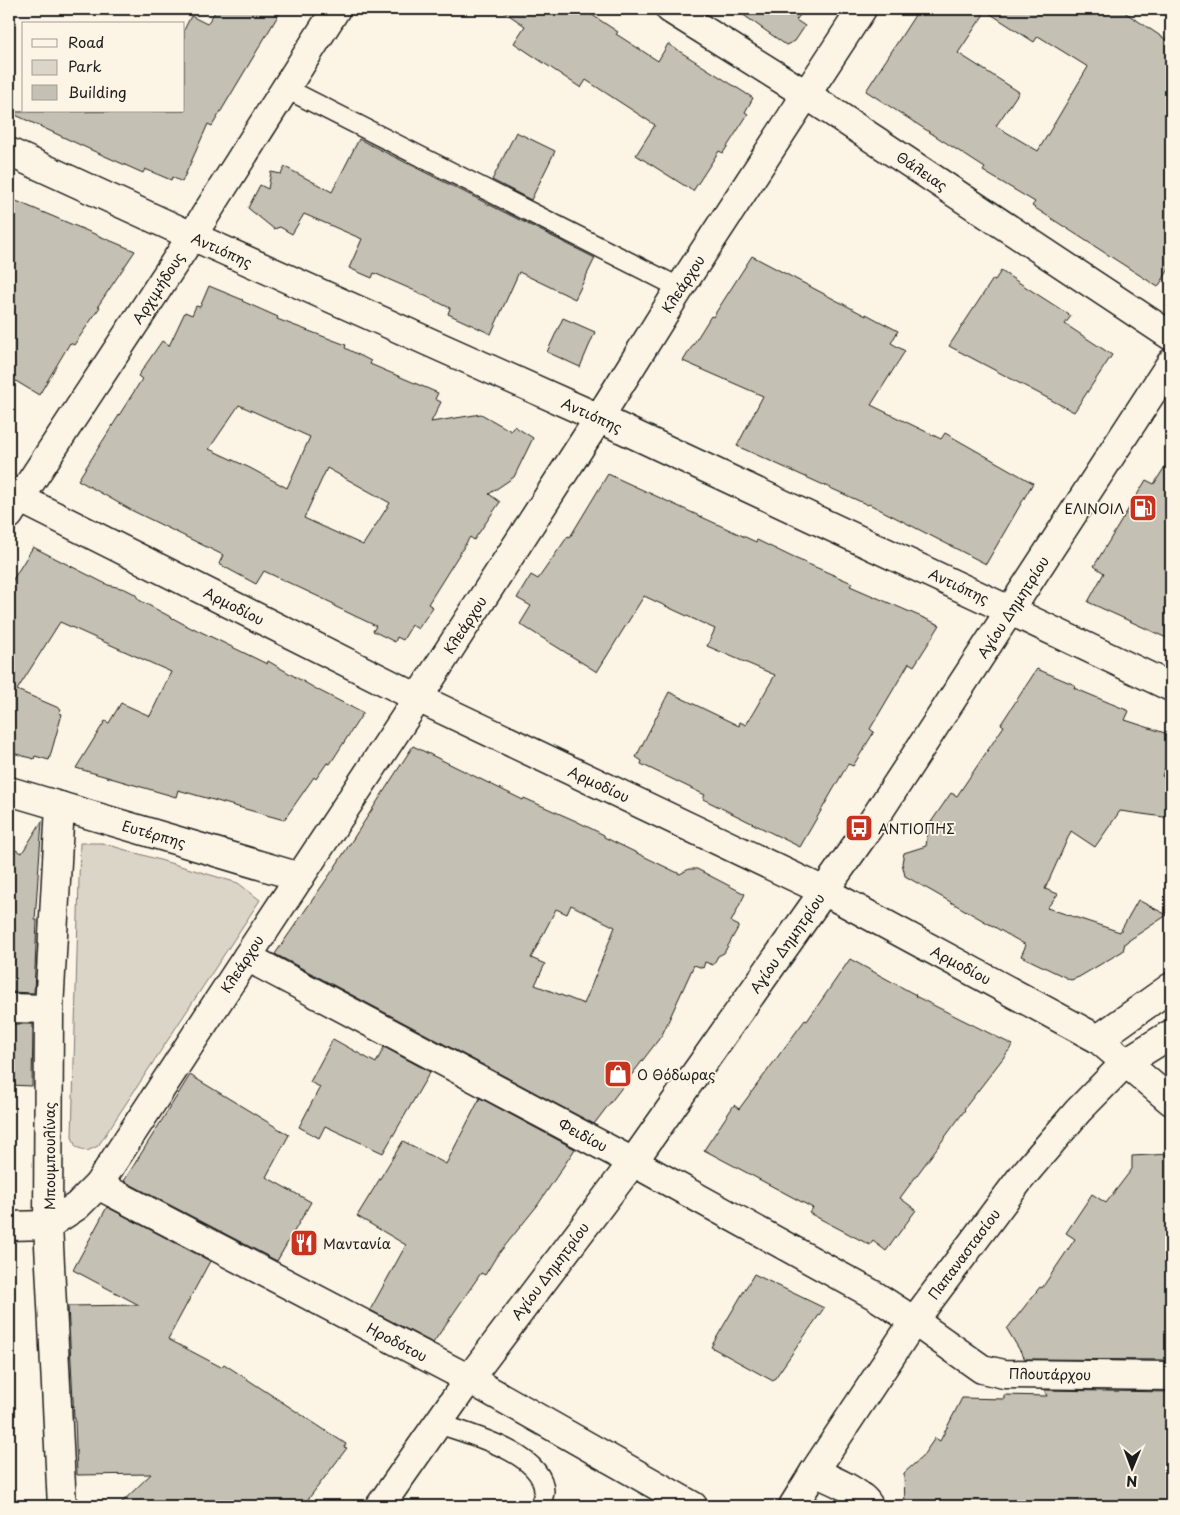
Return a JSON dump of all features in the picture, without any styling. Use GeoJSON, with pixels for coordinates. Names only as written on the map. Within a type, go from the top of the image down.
{"type":"FeatureCollection","features":[{"type":"Feature","properties":{"kind":"street","name":"Αρχιμήδους"},"geometry":{"type":"LineString","coordinates":[[12,502],[192,236],[336,9]]}},
{"type":"Feature","properties":{"kind":"street","name":"Θάλειας"},"geometry":{"type":"LineString","coordinates":[[670,9],[807,95],[1171,336]]}},
{"type":"Feature","properties":{"kind":"street","name":"Κλεάρχου"},"geometry":{"type":"LineString","coordinates":[[48,1225],[77,1206],[98,1185],[246,957],[418,698],[599,418],[680,288],[862,9]]}},
{"type":"Feature","properties":{"kind":"street","name":"Αντιόπης"},"geometry":{"type":"LineString","coordinates":[[9,152],[599,418],[1171,687]]}},
{"type":"Feature","properties":{"kind":"street","name":"Αγίου Δημητρίου"},"geometry":{"type":"LineString","coordinates":[[380,1506],[469,1379],[633,1162],[867,830],[1171,363]]}},
{"type":"Feature","properties":{"kind":"street","name":"Αρμοδίου"},"geometry":{"type":"LineString","coordinates":[[12,502],[824,891],[1098,1039],[1171,1101]]}},
{"type":"Feature","properties":{"kind":"street","name":"Ευτέρπης"},"geometry":{"type":"LineString","coordinates":[[9,790],[300,877]]}},
{"type":"Feature","properties":{"kind":"street","name":"Μπουμπουλίνας"},"geometry":{"type":"LineString","coordinates":[[60,806],[49,1009],[48,1225],[62,1506]]}},
{"type":"Feature","properties":{"kind":"street","name":"Φειδίου"},"geometry":{"type":"LineString","coordinates":[[246,957],[633,1162],[874,1295],[914,1321]]}},
{"type":"Feature","properties":{"kind":"street"},"geometry":{"type":"LineString","coordinates":[[1098,1039],[1171,987]]}},
{"type":"Feature","properties":{"kind":"street"},"geometry":{"type":"LineString","coordinates":[[9,1008],[49,1009]]}},
{"type":"Feature","properties":{"kind":"street","name":"Παπαναστασίου"},"geometry":{"type":"LineString","coordinates":[[793,1506],[914,1321],[1020,1179],[1078,1111],[1126,1062],[1171,1034]]}},
{"type":"Feature","properties":{"kind":"street","name":"Ηροδότου"},"geometry":{"type":"LineString","coordinates":[[98,1185],[469,1379],[693,1506]]}},
{"type":"Feature","properties":{"kind":"street"},"geometry":{"type":"LineString","coordinates":[[9,1226],[48,1225]]}},
{"type":"Feature","properties":{"kind":"street","name":"Πλουτάρχου"},"geometry":{"type":"LineString","coordinates":[[914,1321],[982,1369],[1004,1374],[1171,1376]]}},
{"type":"Feature","properties":{"kind":"street"},"geometry":{"type":"LineString","coordinates":[[814,1472],[842,1484],[867,1501],[870,1506]]}},
{"type":"Feature","properties":{"kind":"lane"},"geometry":{"type":"LineString","coordinates":[[285,88],[680,288]]}},
{"type":"Feature","properties":{"kind":"lane"},"geometry":{"type":"LineString","coordinates":[[437,1423],[489,1441],[512,1452],[531,1465],[541,1478],[543,1485],[544,1493],[540,1506]]}},
{"type":"Feature","properties":{"kind":"green space"},"geometry":{"type":"Polygon","coordinates":[[[80,843],[102,843],[238,883],[260,900],[98,1146],[87,1151],[76,1147],[72,1137],[80,843]]]}},
{"type":"Feature","properties":{"kind":"building"},"geometry":{"type":"Polygon","coordinates":[[[217,9],[282,9],[212,126],[208,124],[182,182],[172,177],[171,180],[145,169],[143,173],[9,112],[185,112],[185,28],[191,16],[207,24],[217,9]]]}},
{"type":"Feature","properties":{"kind":"building"},"geometry":{"type":"Polygon","coordinates":[[[500,9],[583,9],[618,32],[616,34],[658,61],[668,44],[753,98],[745,112],[748,114],[723,153],[719,151],[693,191],[636,155],[655,125],[586,80],[581,88],[514,43],[525,26],[500,9]]]}},
{"type":"Feature","properties":{"kind":"building"},"geometry":{"type":"Polygon","coordinates":[[[735,9],[805,9],[796,20],[805,26],[795,41],[786,45],[735,9]]]}},
{"type":"Feature","properties":{"kind":"building"},"geometry":{"type":"Polygon","coordinates":[[[919,9],[1120,9],[1171,43],[1171,266],[1158,287],[1032,206],[1035,202],[983,171],[985,168],[866,91],[919,9]],[[986,11],[958,53],[1019,92],[996,126],[1038,151],[1088,67],[1038,36],[1034,42],[986,11]]]}},
{"type":"Feature","properties":{"kind":"building"},"geometry":{"type":"Polygon","coordinates":[[[516,132],[555,151],[531,200],[492,180],[516,132]]]}},
{"type":"Feature","properties":{"kind":"building"},"geometry":{"type":"Polygon","coordinates":[[[359,139],[595,258],[575,299],[519,272],[491,334],[448,314],[450,308],[413,290],[374,273],[372,278],[349,268],[362,239],[304,214],[292,234],[280,227],[274,229],[248,208],[260,185],[268,189],[271,172],[281,174],[285,167],[332,192],[359,139]]]}},
{"type":"Feature","properties":{"kind":"building"},"geometry":{"type":"Polygon","coordinates":[[[9,198],[135,251],[74,345],[70,343],[39,395],[9,377],[9,198]]]}},
{"type":"Feature","properties":{"kind":"building"},"geometry":{"type":"Polygon","coordinates":[[[752,256],[898,331],[891,343],[905,351],[871,405],[941,439],[945,433],[1033,483],[986,564],[869,504],[737,446],[763,396],[683,361],[752,256]]]}},
{"type":"Feature","properties":{"kind":"building"},"geometry":{"type":"Polygon","coordinates":[[[1001,271],[1071,316],[1065,324],[1112,355],[1074,412],[949,346],[993,279],[995,280],[1001,271]]]}},
{"type":"Feature","properties":{"kind":"building"},"geometry":{"type":"Polygon","coordinates":[[[209,286],[243,300],[278,317],[277,319],[346,345],[345,348],[371,361],[370,364],[438,393],[435,399],[441,402],[431,422],[481,414],[511,431],[514,426],[533,438],[514,477],[489,494],[500,502],[474,540],[470,537],[428,604],[433,607],[418,629],[412,625],[403,640],[397,637],[395,642],[373,631],[376,626],[264,571],[256,584],[219,564],[223,555],[131,510],[78,480],[142,379],[138,376],[162,341],[169,346],[185,312],[192,315],[196,306],[200,307],[209,286]],[[239,405],[209,449],[287,488],[310,437],[239,405]],[[327,468],[304,518],[363,545],[390,503],[327,468]]]}},
{"type":"Feature","properties":{"kind":"building"},"geometry":{"type":"Polygon","coordinates":[[[563,318],[595,332],[580,367],[547,352],[563,318]]]}},
{"type":"Feature","properties":{"kind":"building"},"geometry":{"type":"Polygon","coordinates":[[[1171,457],[1171,640],[1088,602],[1104,573],[1094,566],[1146,480],[1154,484],[1171,457]]]}},
{"type":"Feature","properties":{"kind":"building"},"geometry":{"type":"Polygon","coordinates":[[[608,474],[756,542],[757,540],[852,583],[850,586],[940,625],[914,666],[909,663],[870,729],[874,732],[853,766],[848,764],[800,847],[703,799],[705,795],[641,764],[642,761],[636,757],[669,692],[739,726],[740,722],[746,725],[775,675],[707,646],[715,629],[644,596],[597,672],[520,624],[531,606],[517,598],[531,575],[538,579],[568,536],[570,537],[608,474]]]}},
{"type":"Feature","properties":{"kind":"building"},"geometry":{"type":"Polygon","coordinates":[[[33,547],[108,585],[125,589],[135,594],[139,600],[193,629],[267,664],[268,661],[363,713],[330,764],[327,763],[316,779],[314,777],[284,820],[178,790],[176,797],[76,768],[105,721],[109,723],[121,703],[150,716],[171,672],[60,622],[17,690],[61,709],[59,713],[62,714],[49,760],[35,756],[34,759],[9,752],[9,586],[33,547]]]}},
{"type":"Feature","properties":{"kind":"building"},"geometry":{"type":"Polygon","coordinates":[[[1037,669],[1075,685],[1074,688],[1129,711],[1125,720],[1171,735],[1171,753],[1162,776],[1171,781],[1171,818],[1120,811],[1095,847],[1071,831],[1045,889],[1058,894],[1047,908],[1120,932],[1138,900],[1167,915],[1125,943],[1123,951],[1071,980],[1021,956],[1026,945],[905,876],[902,863],[904,853],[926,846],[929,825],[951,793],[957,796],[1004,726],[1001,724],[1037,669]]]}},
{"type":"Feature","properties":{"kind":"building"},"geometry":{"type":"Polygon","coordinates":[[[413,746],[523,800],[524,798],[576,821],[604,835],[604,837],[680,874],[689,869],[697,869],[745,894],[731,922],[739,926],[724,953],[718,956],[713,965],[705,962],[703,968],[694,965],[662,1035],[594,1124],[275,954],[333,870],[413,746]],[[571,905],[567,914],[556,909],[531,958],[545,964],[535,985],[584,1004],[615,927],[571,905]]]}},
{"type":"Feature","properties":{"kind":"building"},"geometry":{"type":"Polygon","coordinates":[[[42,821],[35,920],[37,920],[34,993],[9,992],[9,847],[22,853],[42,821]]]}},
{"type":"Feature","properties":{"kind":"building"},"geometry":{"type":"Polygon","coordinates":[[[850,959],[915,996],[1013,1045],[900,1198],[916,1210],[886,1251],[873,1241],[870,1245],[809,1213],[813,1208],[704,1150],[734,1105],[739,1109],[805,1020],[807,1021],[850,959]]]}},
{"type":"Feature","properties":{"kind":"building"},"geometry":{"type":"Polygon","coordinates":[[[9,1024],[33,1024],[32,1086],[9,1085],[9,1024]]]}},
{"type":"Feature","properties":{"kind":"building"},"geometry":{"type":"Polygon","coordinates":[[[333,1039],[376,1063],[384,1047],[430,1072],[383,1153],[325,1126],[319,1138],[299,1127],[320,1087],[310,1082],[333,1039]]]}},
{"type":"Feature","properties":{"kind":"building"},"geometry":{"type":"Polygon","coordinates":[[[190,1075],[289,1135],[266,1177],[311,1202],[277,1261],[124,1181],[190,1075]]]}},
{"type":"Feature","properties":{"kind":"building"},"geometry":{"type":"Polygon","coordinates":[[[480,1098],[575,1149],[537,1206],[496,1257],[485,1275],[481,1273],[433,1343],[370,1310],[406,1245],[357,1216],[403,1141],[446,1164],[480,1098]]]}},
{"type":"Feature","properties":{"kind":"building"},"geometry":{"type":"Polygon","coordinates":[[[1171,1154],[1171,1360],[1025,1359],[1007,1329],[1040,1287],[1042,1288],[1075,1239],[1066,1233],[1092,1194],[1106,1203],[1132,1169],[1132,1156],[1171,1154]]]}},
{"type":"Feature","properties":{"kind":"building"},"geometry":{"type":"Polygon","coordinates":[[[107,1207],[210,1261],[168,1339],[221,1367],[224,1364],[346,1444],[344,1447],[347,1448],[303,1506],[118,1506],[151,1474],[77,1475],[68,1306],[139,1305],[73,1270],[107,1207]]]}},
{"type":"Feature","properties":{"kind":"building"},"geometry":{"type":"Polygon","coordinates":[[[754,1274],[824,1308],[773,1381],[711,1347],[754,1274]]]}},
{"type":"Feature","properties":{"kind":"building"},"geometry":{"type":"Polygon","coordinates":[[[1044,1390],[1171,1392],[1171,1506],[905,1506],[904,1473],[922,1457],[935,1438],[940,1441],[962,1398],[1004,1399],[1004,1395],[1047,1396],[1044,1390]]]}},
{"type":"Feature","properties":{"kind":"place","name":"ΕΛΙΝΟΙΛ"},"geometry":{"type":"Point","coordinates":[1143,508]}},
{"type":"Feature","properties":{"kind":"place","name":"ΑΝΤΙΟΠΗΣ"},"geometry":{"type":"Point","coordinates":[859,828]}},
{"type":"Feature","properties":{"kind":"place","name":"Ο Θόδωρας"},"geometry":{"type":"Point","coordinates":[618,1074]}},
{"type":"Feature","properties":{"kind":"place","name":"Μαντανία"},"geometry":{"type":"Point","coordinates":[304,1243]}}]}
